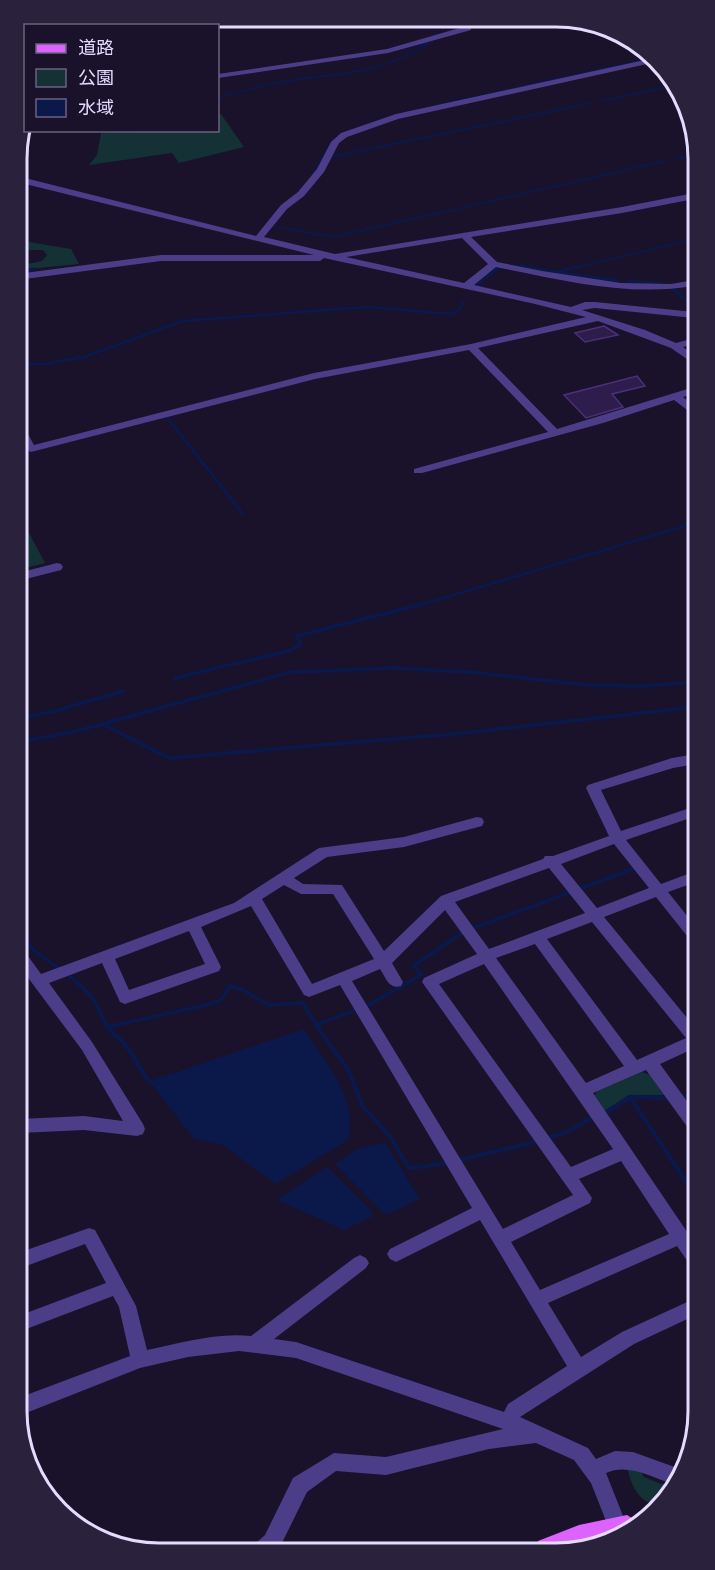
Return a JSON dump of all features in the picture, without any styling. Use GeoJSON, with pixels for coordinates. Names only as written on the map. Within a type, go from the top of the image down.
{"type":"FeatureCollection","features":[{"type":"Feature","properties":{"kind":"main road"},"geometry":{"type":"LineString","coordinates":[[562,1543],[579,1536],[613,1530]]}},
{"type":"Feature","properties":{"kind":"street"},"geometry":{"type":"LineString","coordinates":[[219,76],[397,49],[469,27]]}},
{"type":"Feature","properties":{"kind":"street"},"geometry":{"type":"LineString","coordinates":[[258,239],[321,170],[335,142],[344,135],[396,117],[645,62]]}},
{"type":"Feature","properties":{"kind":"street"},"geometry":{"type":"LineString","coordinates":[[27,181],[330,256],[572,310],[640,330],[675,346],[688,356]]}},
{"type":"Feature","properties":{"kind":"street"},"geometry":{"type":"LineString","coordinates":[[27,276],[161,258],[306,260],[465,236],[688,197]]}},
{"type":"Feature","properties":{"kind":"street"},"geometry":{"type":"LineString","coordinates":[[465,236],[494,264],[592,282],[670,288],[688,284]]}},
{"type":"Feature","properties":{"kind":"street"},"geometry":{"type":"LineString","coordinates":[[465,287],[494,264]]}},
{"type":"Feature","properties":{"kind":"street"},"geometry":{"type":"LineString","coordinates":[[572,310],[585,305],[595,305],[688,314]]}},
{"type":"Feature","properties":{"kind":"street"},"geometry":{"type":"LineString","coordinates":[[27,441],[31,448],[314,376],[471,347],[598,318]]}},
{"type":"Feature","properties":{"kind":"street"},"geometry":{"type":"LineString","coordinates":[[675,346],[688,343]]}},
{"type":"Feature","properties":{"kind":"street"},"geometry":{"type":"LineString","coordinates":[[471,347],[554,432]]}},
{"type":"Feature","properties":{"kind":"street"},"geometry":{"type":"LineString","coordinates":[[418,471],[688,392]]}},
{"type":"Feature","properties":{"kind":"street"},"geometry":{"type":"LineString","coordinates":[[675,396],[688,407]]}},
{"type":"Feature","properties":{"kind":"street"},"geometry":{"type":"LineString","coordinates":[[27,575],[57,567]]}},
{"type":"Feature","properties":{"kind":"street"},"geometry":{"type":"LineString","coordinates":[[688,760],[672,763],[593,788],[617,838],[688,927]]}},
{"type":"Feature","properties":{"kind":"street"},"geometry":{"type":"LineString","coordinates":[[254,899],[309,991],[383,962],[446,900],[550,860],[688,814]]}},
{"type":"Feature","properties":{"kind":"street"},"geometry":{"type":"LineString","coordinates":[[38,981],[193,925],[254,899],[324,852],[405,842],[477,822]]}},
{"type":"Feature","properties":{"kind":"street"},"geometry":{"type":"LineString","coordinates":[[550,860],[688,1030]]}},
{"type":"Feature","properties":{"kind":"street"},"geometry":{"type":"LineString","coordinates":[[283,878],[301,889],[337,889],[396,982]]}},
{"type":"Feature","properties":{"kind":"street"},"geometry":{"type":"LineString","coordinates":[[501,1238],[584,1198],[429,982],[484,957],[688,879]]}},
{"type":"Feature","properties":{"kind":"street"},"geometry":{"type":"LineString","coordinates":[[446,900],[484,957],[583,1091],[688,1249]]}},
{"type":"Feature","properties":{"kind":"street"},"geometry":{"type":"LineString","coordinates":[[107,957],[124,998],[214,967],[193,925]]}},
{"type":"Feature","properties":{"kind":"street"},"geometry":{"type":"LineString","coordinates":[[538,937],[634,1068]]}},
{"type":"Feature","properties":{"kind":"street"},"geometry":{"type":"LineString","coordinates":[[27,966],[87,1046],[137,1129],[84,1123],[27,1124]]}},
{"type":"Feature","properties":{"kind":"street"},"geometry":{"type":"LineString","coordinates":[[344,978],[578,1369]]}},
{"type":"Feature","properties":{"kind":"street"},"geometry":{"type":"LineString","coordinates":[[583,1091],[688,1044]]}},
{"type":"Feature","properties":{"kind":"street"},"geometry":{"type":"LineString","coordinates":[[649,1061],[688,1115]]}},
{"type":"Feature","properties":{"kind":"street"},"geometry":{"type":"LineString","coordinates":[[568,1176],[624,1152]]}},
{"type":"Feature","properties":{"kind":"street"},"geometry":{"type":"LineString","coordinates":[[396,1254],[484,1210]]}},
{"type":"Feature","properties":{"kind":"street"},"geometry":{"type":"LineString","coordinates":[[27,1258],[90,1235],[127,1306],[140,1360]]}},
{"type":"Feature","properties":{"kind":"street"},"geometry":{"type":"LineString","coordinates":[[537,1299],[680,1237]]}},
{"type":"Feature","properties":{"kind":"street"},"geometry":{"type":"LineString","coordinates":[[253,1345],[360,1263]]}},
{"type":"Feature","properties":{"kind":"street"},"geometry":{"type":"LineString","coordinates":[[27,1321],[117,1287]]}},
{"type":"Feature","properties":{"kind":"street"},"geometry":{"type":"LineString","coordinates":[[509,1422],[514,1410],[578,1369],[628,1338],[688,1310]]}},
{"type":"Feature","properties":{"kind":"street"},"geometry":{"type":"LineString","coordinates":[[27,1404],[140,1360],[188,1349],[239,1343],[296,1350],[509,1422],[581,1454],[592,1470],[620,1526]]}},
{"type":"Feature","properties":{"kind":"street"},"geometry":{"type":"LineString","coordinates":[[271,1543],[300,1485],[334,1462],[386,1466],[489,1440],[537,1433]]}},
{"type":"Feature","properties":{"kind":"street"},"geometry":{"type":"LineString","coordinates":[[592,1470],[615,1460],[633,1461],[671,1475]]}},
{"type":"Feature","properties":{"kind":"green space"},"geometry":{"type":"Polygon","coordinates":[[[219,114],[221,114],[244,147],[179,163],[172,153],[89,165],[97,155],[101,133],[219,132],[219,114]]]}},
{"type":"Feature","properties":{"kind":"green space"},"geometry":{"type":"Polygon","coordinates":[[[27,242],[71,249],[79,264],[27,269],[27,264],[42,261],[47,255],[43,250],[27,250],[27,242]]]}},
{"type":"Feature","properties":{"kind":"green space"},"geometry":{"type":"Polygon","coordinates":[[[27,529],[45,563],[27,568],[27,529]]]}},
{"type":"Feature","properties":{"kind":"green space"},"geometry":{"type":"Polygon","coordinates":[[[642,1072],[650,1075],[664,1095],[629,1095],[604,1111],[594,1096],[597,1091],[642,1072]]]}},
{"type":"Feature","properties":{"kind":"green space"},"geometry":{"type":"Polygon","coordinates":[[[627,1466],[639,1468],[644,1477],[661,1484],[667,1482],[650,1503],[636,1491],[627,1466]]]}},
{"type":"Feature","properties":{"kind":"water"},"geometry":{"type":"Polygon","coordinates":[[[304,1029],[338,1081],[344,1095],[349,1109],[348,1140],[276,1184],[221,1144],[194,1139],[154,1087],[147,1082],[304,1029]]]}},
{"type":"Feature","properties":{"kind":"water"},"geometry":{"type":"Polygon","coordinates":[[[385,1142],[420,1199],[389,1214],[383,1213],[335,1164],[357,1149],[385,1142]]]}},
{"type":"Feature","properties":{"kind":"water"},"geometry":{"type":"Polygon","coordinates":[[[327,1167],[372,1211],[372,1217],[344,1230],[277,1200],[327,1167]]]}},
{"type":"Feature","properties":{"kind":"building"},"geometry":{"type":"Polygon","coordinates":[[[604,326],[618,335],[585,342],[575,333],[604,326]]]}},
{"type":"Feature","properties":{"kind":"building"},"geometry":{"type":"Polygon","coordinates":[[[637,376],[645,386],[612,394],[623,407],[586,418],[564,395],[637,376]]]}},
{"type":"Feature","properties":{"kind":"waterway"},"geometry":{"type":"LineString","coordinates":[[430,27],[436,36]]}},
{"type":"Feature","properties":{"kind":"waterway"},"geometry":{"type":"LineString","coordinates":[[356,58],[432,42]]}},
{"type":"Feature","properties":{"kind":"waterway"},"geometry":{"type":"LineString","coordinates":[[219,96],[284,81],[362,71],[394,61],[427,44]]}},
{"type":"Feature","properties":{"kind":"waterway"},"geometry":{"type":"LineString","coordinates":[[438,105],[643,60]]}},
{"type":"Feature","properties":{"kind":"waterway"},"geometry":{"type":"LineString","coordinates":[[603,101],[666,87]]}},
{"type":"Feature","properties":{"kind":"waterway"},"geometry":{"type":"LineString","coordinates":[[331,157],[592,103]]}},
{"type":"Feature","properties":{"kind":"waterway"},"geometry":{"type":"LineString","coordinates":[[346,132],[392,116]]}},
{"type":"Feature","properties":{"kind":"waterway"},"geometry":{"type":"LineString","coordinates":[[312,176],[329,146]]}},
{"type":"Feature","properties":{"kind":"waterway"},"geometry":{"type":"LineString","coordinates":[[677,159],[688,156]]}},
{"type":"Feature","properties":{"kind":"waterway"},"geometry":{"type":"LineString","coordinates":[[275,227],[334,237],[666,161]]}},
{"type":"Feature","properties":{"kind":"waterway"},"geometry":{"type":"LineString","coordinates":[[575,268],[688,240]]}},
{"type":"Feature","properties":{"kind":"waterway"},"geometry":{"type":"LineString","coordinates":[[515,265],[530,268]]}},
{"type":"Feature","properties":{"kind":"waterway"},"geometry":{"type":"LineString","coordinates":[[521,266],[557,272],[582,266]]}},
{"type":"Feature","properties":{"kind":"waterway"},"geometry":{"type":"LineString","coordinates":[[478,284],[498,268]]}},
{"type":"Feature","properties":{"kind":"waterway"},"geometry":{"type":"LineString","coordinates":[[27,270],[35,269]]}},
{"type":"Feature","properties":{"kind":"waterway"},"geometry":{"type":"LineString","coordinates":[[559,273],[618,280]]}},
{"type":"Feature","properties":{"kind":"waterway"},"geometry":{"type":"LineString","coordinates":[[628,281],[662,284]]}},
{"type":"Feature","properties":{"kind":"waterway"},"geometry":{"type":"LineString","coordinates":[[674,290],[688,302]]}},
{"type":"Feature","properties":{"kind":"waterway"},"geometry":{"type":"LineString","coordinates":[[27,364],[45,364],[84,357],[183,321],[367,307],[449,314],[456,313],[464,302]]}},
{"type":"Feature","properties":{"kind":"waterway"},"geometry":{"type":"LineString","coordinates":[[166,416],[243,514]]}},
{"type":"Feature","properties":{"kind":"waterway"},"geometry":{"type":"LineString","coordinates":[[420,605],[688,525]]}},
{"type":"Feature","properties":{"kind":"waterway"},"geometry":{"type":"LineString","coordinates":[[175,678],[289,651],[301,644],[297,636],[426,603]]}},
{"type":"Feature","properties":{"kind":"waterway"},"geometry":{"type":"LineString","coordinates":[[27,740],[77,731],[291,672],[394,668],[470,672],[587,685],[641,686],[688,683]]}},
{"type":"Feature","properties":{"kind":"waterway"},"geometry":{"type":"LineString","coordinates":[[27,717],[52,712],[124,691]]}},
{"type":"Feature","properties":{"kind":"waterway"},"geometry":{"type":"LineString","coordinates":[[104,725],[169,758],[454,734],[688,708]]}},
{"type":"Feature","properties":{"kind":"waterway"},"geometry":{"type":"LineString","coordinates":[[471,929],[633,869]]}},
{"type":"Feature","properties":{"kind":"waterway"},"geometry":{"type":"LineString","coordinates":[[365,1007],[421,975],[414,965],[464,932]]}},
{"type":"Feature","properties":{"kind":"waterway"},"geometry":{"type":"LineString","coordinates":[[27,941],[32,949],[76,981],[93,998],[107,1027]]}},
{"type":"Feature","properties":{"kind":"waterway"},"geometry":{"type":"LineString","coordinates":[[107,1027],[211,1004],[221,1000],[230,986],[241,989],[268,1005],[303,1003],[316,1025]]}},
{"type":"Feature","properties":{"kind":"waterway"},"geometry":{"type":"LineString","coordinates":[[316,1025],[358,1009]]}},
{"type":"Feature","properties":{"kind":"waterway"},"geometry":{"type":"LineString","coordinates":[[316,1025],[320,1031]]}},
{"type":"Feature","properties":{"kind":"waterway"},"geometry":{"type":"LineString","coordinates":[[107,1027],[112,1031]]}},
{"type":"Feature","properties":{"kind":"waterway"},"geometry":{"type":"LineString","coordinates":[[110,1030],[125,1044],[149,1081]]}},
{"type":"Feature","properties":{"kind":"waterway"},"geometry":{"type":"LineString","coordinates":[[319,1030],[348,1069],[363,1107],[390,1136],[409,1168],[449,1163]]}},
{"type":"Feature","properties":{"kind":"waterway"},"geometry":{"type":"LineString","coordinates":[[680,1099],[688,1096]]}},
{"type":"Feature","properties":{"kind":"waterway"},"geometry":{"type":"LineString","coordinates":[[604,1114],[630,1097]]}},
{"type":"Feature","properties":{"kind":"waterway"},"geometry":{"type":"LineString","coordinates":[[630,1097],[670,1098]]}},
{"type":"Feature","properties":{"kind":"waterway"},"geometry":{"type":"LineString","coordinates":[[630,1097],[688,1184]]}},
{"type":"Feature","properties":{"kind":"waterway"},"geometry":{"type":"LineString","coordinates":[[546,1138],[564,1133],[594,1117]]}},
{"type":"Feature","properties":{"kind":"waterway"},"geometry":{"type":"LineString","coordinates":[[456,1161],[539,1141]]}}]}
